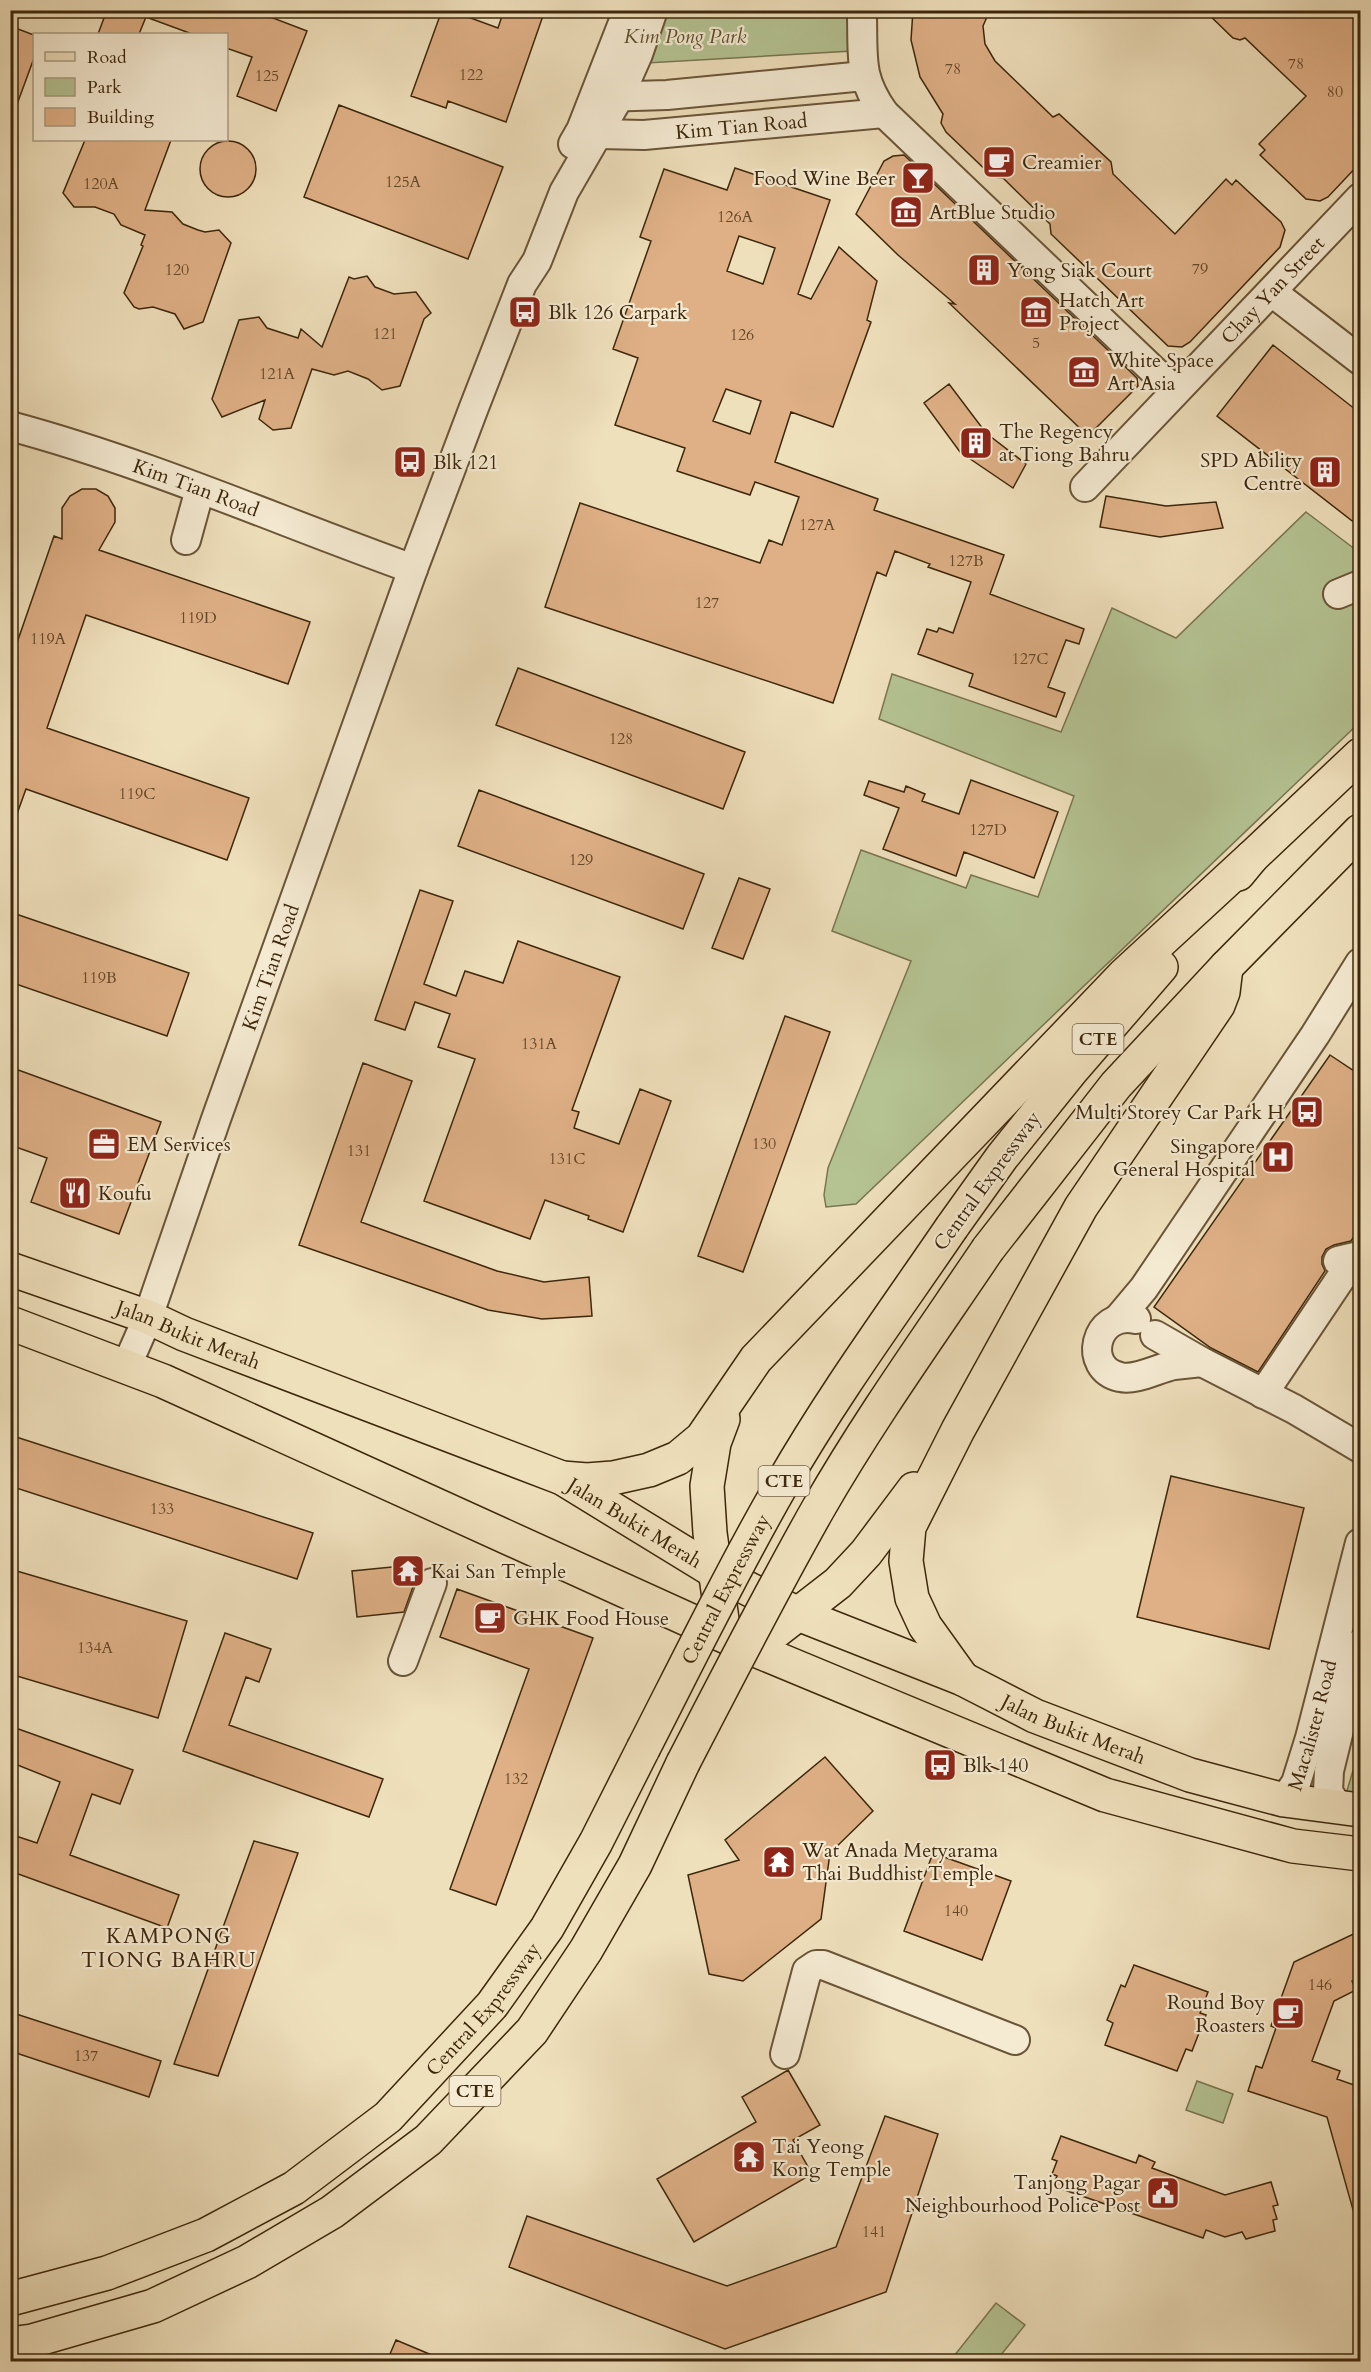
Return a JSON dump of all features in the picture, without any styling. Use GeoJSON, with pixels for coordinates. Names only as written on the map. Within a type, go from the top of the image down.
{"type":"FeatureCollection","features":[{"type":"Feature","properties":{"kind":"main road","name":"Central Expressway"},"geometry":{"type":"LineString","coordinates":[[10,2299],[107,2273],[206,2235],[294,2188],[388,2117],[492,2005],[547,1928],[596,1842],[713,1611],[783,1483],[865,1354],[952,1227],[1002,1157],[1065,1078],[1252,857],[1360,755]]}},
{"type":"Feature","properties":{"kind":"main road","name":"Central Expressway"},"geometry":{"type":"LineString","coordinates":[[10,2344],[32,2341],[153,2306],[246,2262],[332,2212],[428,2140],[538,2022],[586,1950],[629,1875],[683,1763],[819,1507],[901,1378],[988,1249],[1116,1085],[1226,967],[1360,831]]}},
{"type":"Feature","properties":{"kind":"main road"},"geometry":{"type":"LineString","coordinates":[[562,1478],[587,1480],[613,1478],[649,1470],[678,1458],[702,1438],[756,1359],[1124,975],[1252,857]]}},
{"type":"Feature","properties":{"kind":"main road"},"geometry":{"type":"LineString","coordinates":[[963,1679],[925,1626],[912,1598],[906,1562],[909,1527],[958,1430],[1081,1207],[1218,1005],[1223,992],[1226,967]]}},
{"type":"Feature","properties":{"kind":"main road","name":"Jalan Bukit Merah"},"geometry":{"type":"LineString","coordinates":[[10,1269],[148,1317],[194,1338],[562,1478],[717,1573],[798,1614],[963,1679],[1035,1716],[1190,1775],[1284,1800],[1350,1809]]}},
{"type":"Feature","properties":{"kind":"main road"},"geometry":{"type":"LineString","coordinates":[[10,1323],[127,1365],[753,1648],[1104,1795],[1293,1846],[1360,1854]]}},
{"type":"Feature","properties":{"kind":"main road"},"geometry":{"type":"LineString","coordinates":[[724,1634],[707,1486],[714,1443],[730,1398]]}},
{"type":"Feature","properties":{"kind":"main road"},"geometry":{"type":"LineString","coordinates":[[753,1648],[838,1584],[866,1553],[958,1430]]}},
{"type":"Feature","properties":{"kind":"street","name":"Kim Tian Road"},"geometry":{"type":"LineString","coordinates":[[607,97],[628,10]]}},
{"type":"Feature","properties":{"kind":"street","name":"Kim Tian Road"},"geometry":{"type":"LineString","coordinates":[[127,1365],[148,1317],[216,1119],[413,569],[522,284],[523,257],[526,247],[559,166],[590,132],[607,97],[638,54],[653,10]]}},
{"type":"Feature","properties":{"kind":"street"},"geometry":{"type":"LineString","coordinates":[[863,10],[861,18],[864,76],[872,96],[884,113],[1175,391]]}},
{"type":"Feature","properties":{"kind":"street"},"geometry":{"type":"LineString","coordinates":[[638,54],[645,75],[652,85],[667,95]]}},
{"type":"Feature","properties":{"kind":"street","name":"Kim Tian Road"},"geometry":{"type":"LineString","coordinates":[[607,97],[667,95],[864,76]]}},
{"type":"Feature","properties":{"kind":"street","name":"Kim Tian Road"},"geometry":{"type":"LineString","coordinates":[[590,132],[644,135],[884,113]]}},
{"type":"Feature","properties":{"kind":"street","name":"Chay Yan Street"},"geometry":{"type":"LineString","coordinates":[[1085,487],[1120,453],[1175,391],[1360,198]]}},
{"type":"Feature","properties":{"kind":"street"},"geometry":{"type":"LineString","coordinates":[[1272,292],[1360,360]]}},
{"type":"Feature","properties":{"kind":"street","name":"Kim Tian Road"},"geometry":{"type":"LineString","coordinates":[[10,426],[55,438],[200,489],[413,569]]}},
{"type":"Feature","properties":{"kind":"street"},"geometry":{"type":"LineString","coordinates":[[186,540],[200,489]]}},
{"type":"Feature","properties":{"kind":"street"},"geometry":{"type":"LineString","coordinates":[[1118,1319],[1144,1288],[1315,1035],[1360,963]]}},
{"type":"Feature","properties":{"kind":"street"},"geometry":{"type":"LineString","coordinates":[[1263,1394],[1355,1257],[1338,1261]]}},
{"type":"Feature","properties":{"kind":"street"},"geometry":{"type":"LineString","coordinates":[[1144,1288],[1143,1309],[1152,1330],[1157,1355],[1153,1365],[1145,1372]]}},
{"type":"Feature","properties":{"kind":"street"},"geometry":{"type":"LineString","coordinates":[[1202,1362],[1174,1365],[1130,1378],[1119,1377],[1102,1365],[1098,1355],[1098,1341],[1101,1332],[1118,1319],[1128,1317],[1139,1320],[1202,1362],[1360,1448]]}},
{"type":"Feature","properties":{"kind":"street","name":"Macalister Road"},"geometry":{"type":"LineString","coordinates":[[1284,1800],[1296,1783],[1310,1738],[1360,1543]]}},
{"type":"Feature","properties":{"kind":"street"},"geometry":{"type":"LineString","coordinates":[[402,1661],[432,1583]]}},
{"type":"Feature","properties":{"kind":"street","name":"Macalister Road"},"geometry":{"type":"LineString","coordinates":[[1350,1809],[1328,1791],[1329,1771],[1360,1644]]}},
{"type":"Feature","properties":{"kind":"street"},"geometry":{"type":"LineString","coordinates":[[785,2054],[807,1971],[816,1965],[823,1965],[1015,2040]]}},
{"type":"Feature","properties":{"kind":"green space","name":"Kim Pong Park"},"geometry":{"type":"Polygon","coordinates":[[[665,11],[846,11],[852,51],[647,63],[665,11]]]}},
{"type":"Feature","properties":{"kind":"green space"},"geometry":{"type":"Polygon","coordinates":[[[1306,512],[1360,553],[1360,722],[856,1204],[826,1207],[824,1195],[828,1168],[911,961],[832,931],[861,850],[966,888],[971,875],[1038,897],[1074,796],[879,719],[892,674],[1061,732],[1112,608],[1176,638],[1306,512]]]}},
{"type":"Feature","properties":{"kind":"green space"},"geometry":{"type":"Polygon","coordinates":[[[1360,1747],[1360,1796],[1346,1794],[1360,1747]]]}},
{"type":"Feature","properties":{"kind":"green space"},"geometry":{"type":"Polygon","coordinates":[[[1197,2081],[1233,2094],[1223,2123],[1186,2110],[1197,2081]]]}},
{"type":"Feature","properties":{"kind":"green space"},"geometry":{"type":"Polygon","coordinates":[[[996,2303],[1025,2325],[996,2361],[950,2361],[996,2303]]]}},
{"type":"Feature","properties":{"kind":"building"},"geometry":{"type":"Polygon","coordinates":[[[107,10],[252,10],[307,31],[276,111],[237,96],[252,57],[228,49],[228,33],[189,33],[146,17],[139,33],[98,33],[107,10]]]}},
{"type":"Feature","properties":{"kind":"building"},"geometry":{"type":"Polygon","coordinates":[[[442,10],[449,10],[498,28],[504,10],[545,10],[506,122],[448,101],[446,108],[411,96],[442,10]]]}},
{"type":"Feature","properties":{"kind":"building"},"geometry":{"type":"Polygon","coordinates":[[[913,10],[990,10],[983,26],[985,44],[995,61],[1053,117],[1059,114],[1111,162],[1113,174],[1175,234],[1226,179],[1232,185],[1236,180],[1281,222],[1285,230],[1280,247],[1190,342],[1182,347],[1168,346],[1051,234],[1050,224],[1003,178],[993,177],[946,132],[941,123],[943,114],[920,77],[911,40],[913,10]]]}},
{"type":"Feature","properties":{"kind":"building"},"geometry":{"type":"Polygon","coordinates":[[[1204,10],[1352,10],[1357,15],[1360,21],[1360,163],[1328,197],[1320,201],[1306,199],[1260,155],[1265,150],[1259,144],[1306,96],[1245,38],[1240,40],[1233,38],[1204,10]]]}},
{"type":"Feature","properties":{"kind":"building"},"geometry":{"type":"Polygon","coordinates":[[[10,26],[33,35],[33,61],[12,118],[10,117],[10,26]]]}},
{"type":"Feature","properties":{"kind":"building"},"geometry":{"type":"Polygon","coordinates":[[[339,105],[503,167],[468,259],[304,197],[339,105]]]}},
{"type":"Feature","properties":{"kind":"building"},"geometry":{"type":"Polygon","coordinates":[[[85,141],[171,141],[145,210],[172,212],[183,224],[205,232],[219,230],[231,243],[203,322],[184,329],[175,314],[153,307],[139,309],[134,307],[124,293],[143,246],[141,245],[145,235],[121,225],[114,214],[95,207],[74,207],[63,193],[85,141]]]}},
{"type":"Feature","properties":{"kind":"building"},"geometry":{"type":"Polygon","coordinates":[[[223,141],[233,141],[248,149],[254,158],[256,169],[254,180],[248,189],[233,197],[223,197],[212,192],[205,185],[200,174],[200,164],[205,153],[212,146],[223,141]]]}},
{"type":"Feature","properties":{"kind":"building"},"geometry":{"type":"Polygon","coordinates":[[[904,155],[1137,378],[1138,386],[1088,436],[949,303],[955,304],[898,255],[856,214],[884,161],[893,156],[904,155]]]}},
{"type":"Feature","properties":{"kind":"building"},"geometry":{"type":"Polygon","coordinates":[[[735,168],[830,200],[798,294],[811,299],[839,247],[877,281],[867,320],[871,322],[833,427],[791,412],[775,462],[878,499],[874,510],[1004,555],[990,594],[1084,629],[1079,644],[1066,640],[1048,687],[1065,693],[1056,717],[969,686],[973,674],[918,654],[927,629],[937,632],[939,628],[953,633],[971,582],[928,567],[930,564],[895,551],[886,576],[877,572],[833,703],[545,607],[580,503],[760,563],[769,540],[782,545],[799,497],[755,482],[750,495],[677,471],[685,448],[615,425],[638,358],[613,349],[651,241],[640,237],[664,169],[727,190],[735,168]],[[739,236],[727,271],[763,284],[775,248],[739,236]],[[726,389],[713,421],[750,434],[761,401],[726,389]]]}},
{"type":"Feature","properties":{"kind":"building"},"geometry":{"type":"Polygon","coordinates":[[[367,276],[375,287],[394,294],[416,292],[431,313],[424,319],[400,386],[382,390],[368,379],[348,371],[334,375],[312,369],[291,428],[273,430],[259,419],[265,400],[222,417],[212,399],[239,320],[259,317],[267,328],[298,338],[301,329],[322,347],[349,277],[354,279],[367,276]]]}},
{"type":"Feature","properties":{"kind":"building","name":"SPD Ability Centre"},"geometry":{"type":"Polygon","coordinates":[[[1273,345],[1360,413],[1360,527],[1217,416],[1273,345]]]}},
{"type":"Feature","properties":{"kind":"building","name":"The Regency at Tiong Bahru"},"geometry":{"type":"Polygon","coordinates":[[[949,384],[986,433],[1026,464],[1013,488],[960,452],[924,403],[949,384]]]}},
{"type":"Feature","properties":{"kind":"building"},"geometry":{"type":"Polygon","coordinates":[[[82,489],[96,489],[108,496],[115,508],[115,522],[99,550],[310,622],[288,684],[86,615],[47,728],[249,798],[227,860],[26,789],[13,825],[10,825],[10,663],[54,536],[62,539],[62,508],[70,496],[82,489]]]}},
{"type":"Feature","properties":{"kind":"building","name":"The Regency at Tiong Bahru"},"geometry":{"type":"Polygon","coordinates":[[[1106,496],[1166,506],[1216,502],[1223,528],[1160,537],[1100,527],[1106,496]]]}},
{"type":"Feature","properties":{"kind":"building"},"geometry":{"type":"Polygon","coordinates":[[[518,668],[745,752],[723,809],[496,725],[518,668]]]}},
{"type":"Feature","properties":{"kind":"building"},"geometry":{"type":"Polygon","coordinates":[[[971,780],[1058,812],[1034,878],[964,852],[956,876],[883,849],[899,808],[864,795],[869,781],[904,792],[906,786],[925,794],[922,801],[959,814],[971,780]]]}},
{"type":"Feature","properties":{"kind":"building"},"geometry":{"type":"Polygon","coordinates":[[[479,790],[704,874],[683,929],[458,846],[479,790]]]}},
{"type":"Feature","properties":{"kind":"building"},"geometry":{"type":"Polygon","coordinates":[[[739,878],[770,889],[743,959],[712,948],[739,878]]]}},
{"type":"Feature","properties":{"kind":"building"},"geometry":{"type":"Polygon","coordinates":[[[420,890],[453,901],[424,984],[456,996],[465,971],[503,983],[518,941],[620,977],[572,1110],[579,1112],[574,1128],[619,1144],[640,1089],[671,1101],[623,1232],[588,1219],[589,1216],[545,1200],[530,1239],[424,1201],[475,1059],[438,1047],[450,1014],[415,1002],[405,1030],[375,1020],[420,890]]]}},
{"type":"Feature","properties":{"kind":"building"},"geometry":{"type":"Polygon","coordinates":[[[10,912],[189,973],[167,1036],[10,982],[10,912]]]}},
{"type":"Feature","properties":{"kind":"building"},"geometry":{"type":"Polygon","coordinates":[[[785,1016],[830,1032],[743,1272],[698,1256],[785,1016]]]}},
{"type":"Feature","properties":{"kind":"building"},"geometry":{"type":"Polygon","coordinates":[[[1330,1055],[1360,1075],[1360,1227],[1351,1241],[1326,1249],[1322,1257],[1325,1271],[1258,1372],[1211,1348],[1154,1307],[1330,1055]]]}},
{"type":"Feature","properties":{"kind":"building"},"geometry":{"type":"Polygon","coordinates":[[[363,1063],[412,1081],[361,1222],[497,1271],[544,1282],[589,1277],[592,1316],[542,1319],[488,1310],[299,1245],[363,1063]]]}},
{"type":"Feature","properties":{"kind":"building"},"geometry":{"type":"Polygon","coordinates":[[[10,1067],[161,1122],[119,1234],[31,1202],[47,1158],[10,1145],[10,1067]]]}},
{"type":"Feature","properties":{"kind":"building"},"geometry":{"type":"Polygon","coordinates":[[[10,1435],[313,1533],[297,1579],[10,1486],[10,1435]]]}},
{"type":"Feature","properties":{"kind":"building"},"geometry":{"type":"Polygon","coordinates":[[[1171,1476],[1304,1508],[1269,1649],[1137,1617],[1171,1476]]]}},
{"type":"Feature","properties":{"kind":"building"},"geometry":{"type":"Polygon","coordinates":[[[412,1565],[414,1584],[404,1612],[357,1617],[352,1571],[412,1565]]]}},
{"type":"Feature","properties":{"kind":"building"},"geometry":{"type":"Polygon","coordinates":[[[10,1569],[187,1621],[158,1718],[10,1674],[10,1569]]]}},
{"type":"Feature","properties":{"kind":"building"},"geometry":{"type":"Polygon","coordinates":[[[457,1589],[593,1638],[496,1905],[450,1889],[529,1669],[440,1637],[457,1589]]]}},
{"type":"Feature","properties":{"kind":"building"},"geometry":{"type":"Polygon","coordinates":[[[225,1633],[271,1649],[259,1682],[246,1677],[229,1725],[383,1779],[369,1817],[183,1751],[225,1633]]]}},
{"type":"Feature","properties":{"kind":"building"},"geometry":{"type":"Polygon","coordinates":[[[10,1726],[133,1770],[120,1804],[92,1794],[70,1855],[179,1895],[167,1928],[10,1871],[10,1834],[37,1843],[60,1782],[10,1762],[10,1726]]]}},
{"type":"Feature","properties":{"kind":"building","name":"Wat Anada Metyarama Thai Buddhist Temple"},"geometry":{"type":"Polygon","coordinates":[[[825,1757],[873,1811],[830,1853],[821,1919],[743,1981],[709,1974],[688,1875],[739,1860],[725,1840],[825,1757]]]}},
{"type":"Feature","properties":{"kind":"building"},"geometry":{"type":"Polygon","coordinates":[[[254,1841],[298,1853],[218,2076],[174,2064],[254,1841]]]}},
{"type":"Feature","properties":{"kind":"building"},"geometry":{"type":"Polygon","coordinates":[[[933,1853],[1011,1881],[982,1960],[904,1931],[933,1853]]]}},
{"type":"Feature","properties":{"kind":"building"},"geometry":{"type":"Polygon","coordinates":[[[1360,1931],[1360,1977],[1352,1981],[1356,1990],[1334,2001],[1312,2061],[1340,2071],[1337,2079],[1357,2086],[1360,2099],[1360,2216],[1355,2217],[1327,2117],[1248,2091],[1256,2066],[1262,2068],[1276,2028],[1271,2026],[1294,1962],[1360,1931]]]}},
{"type":"Feature","properties":{"kind":"building"},"geometry":{"type":"Polygon","coordinates":[[[1134,1965],[1208,1992],[1200,2013],[1206,2015],[1192,2051],[1186,2049],[1177,2071],[1105,2045],[1113,2023],[1107,2020],[1121,1985],[1125,1987],[1134,1965]]]}},
{"type":"Feature","properties":{"kind":"building"},"geometry":{"type":"Polygon","coordinates":[[[10,2012],[161,2061],[149,2097],[10,2051],[10,2012]]]}},
{"type":"Feature","properties":{"kind":"building","name":"Tai Yeong Kong Temple"},"geometry":{"type":"Polygon","coordinates":[[[788,2070],[820,2125],[793,2140],[812,2174],[694,2242],[657,2179],[756,2122],[742,2097],[788,2070]]]}},
{"type":"Feature","properties":{"kind":"building"},"geometry":{"type":"Polygon","coordinates":[[[885,2116],[938,2134],[886,2292],[725,2349],[509,2267],[527,2216],[727,2286],[836,2247],[885,2116]]]}},
{"type":"Feature","properties":{"kind":"building"},"geometry":{"type":"Polygon","coordinates":[[[1061,2136],[1136,2163],[1139,2155],[1155,2162],[1152,2168],[1225,2195],[1271,2182],[1278,2205],[1273,2206],[1277,2219],[1273,2220],[1275,2231],[1246,2239],[1242,2232],[1225,2237],[1206,2230],[1203,2238],[1053,2186],[1057,2176],[1052,2174],[1057,2161],[1052,2159],[1061,2136]]]}},
{"type":"Feature","properties":{"kind":"building"},"geometry":{"type":"Polygon","coordinates":[[[396,2340],[446,2361],[387,2361],[396,2340]]]}},
{"type":"Feature","properties":{"kind":"place","name":"Creamier"},"geometry":{"type":"Point","coordinates":[999,162]}},
{"type":"Feature","properties":{"kind":"place","name":"Food Wine Beer"},"geometry":{"type":"Point","coordinates":[918,178]}},
{"type":"Feature","properties":{"kind":"place","name":"ArtBlue Studio"},"geometry":{"type":"Point","coordinates":[906,212]}},
{"type":"Feature","properties":{"kind":"place","name":"Yong Siak Court"},"geometry":{"type":"Point","coordinates":[984,270]}},
{"type":"Feature","properties":{"kind":"place","name":"Blk 126 Carpark"},"geometry":{"type":"Point","coordinates":[525,312]}},
{"type":"Feature","properties":{"kind":"place","name":"Hatch Art Project"},"geometry":{"type":"Point","coordinates":[1036,312]}},
{"type":"Feature","properties":{"kind":"place","name":"White Space Art Asia"},"geometry":{"type":"Point","coordinates":[1084,372]}},
{"type":"Feature","properties":{"kind":"place","name":"The Regency at Tiong Bahru"},"geometry":{"type":"Point","coordinates":[976,443]}},
{"type":"Feature","properties":{"kind":"place","name":"Blk 121"},"geometry":{"type":"Point","coordinates":[410,462]}},
{"type":"Feature","properties":{"kind":"place","name":"SPD Ability Centre"},"geometry":{"type":"Point","coordinates":[1325,472]}},
{"type":"Feature","properties":{"kind":"place","name":"Multi Storey Car Park H"},"geometry":{"type":"Point","coordinates":[1307,1112]}},
{"type":"Feature","properties":{"kind":"place","name":"EM Services"},"geometry":{"type":"Point","coordinates":[104,1144]}},
{"type":"Feature","properties":{"kind":"place","name":"Singapore General Hospital"},"geometry":{"type":"Point","coordinates":[1278,1157]}},
{"type":"Feature","properties":{"kind":"place","name":"Koufu"},"geometry":{"type":"Point","coordinates":[75,1193]}},
{"type":"Feature","properties":{"kind":"place","name":"Kai San Temple"},"geometry":{"type":"Point","coordinates":[408,1571]}},
{"type":"Feature","properties":{"kind":"place","name":"GHK Food House"},"geometry":{"type":"Point","coordinates":[490,1618]}},
{"type":"Feature","properties":{"kind":"place","name":"Blk 140"},"geometry":{"type":"Point","coordinates":[940,1765]}},
{"type":"Feature","properties":{"kind":"place","name":"Wat Anada Metyarama Thai Buddhist Temple"},"geometry":{"type":"Point","coordinates":[779,1862]}},
{"type":"Feature","properties":{"kind":"place","name":"Round Boy Roasters"},"geometry":{"type":"Point","coordinates":[1288,2013]}},
{"type":"Feature","properties":{"kind":"place","name":"Tai Yeong Kong Temple"},"geometry":{"type":"Point","coordinates":[749,2157]}},
{"type":"Feature","properties":{"kind":"place","name":"Tanjong Pagar Neighbourhood Police Post"},"geometry":{"type":"Point","coordinates":[1163,2193]}},
{"type":"Feature","properties":{"kind":"district","name":"KAMPONG TIONG BAHRU"},"geometry":{"type":"Point","coordinates":[169,1948]}}]}
